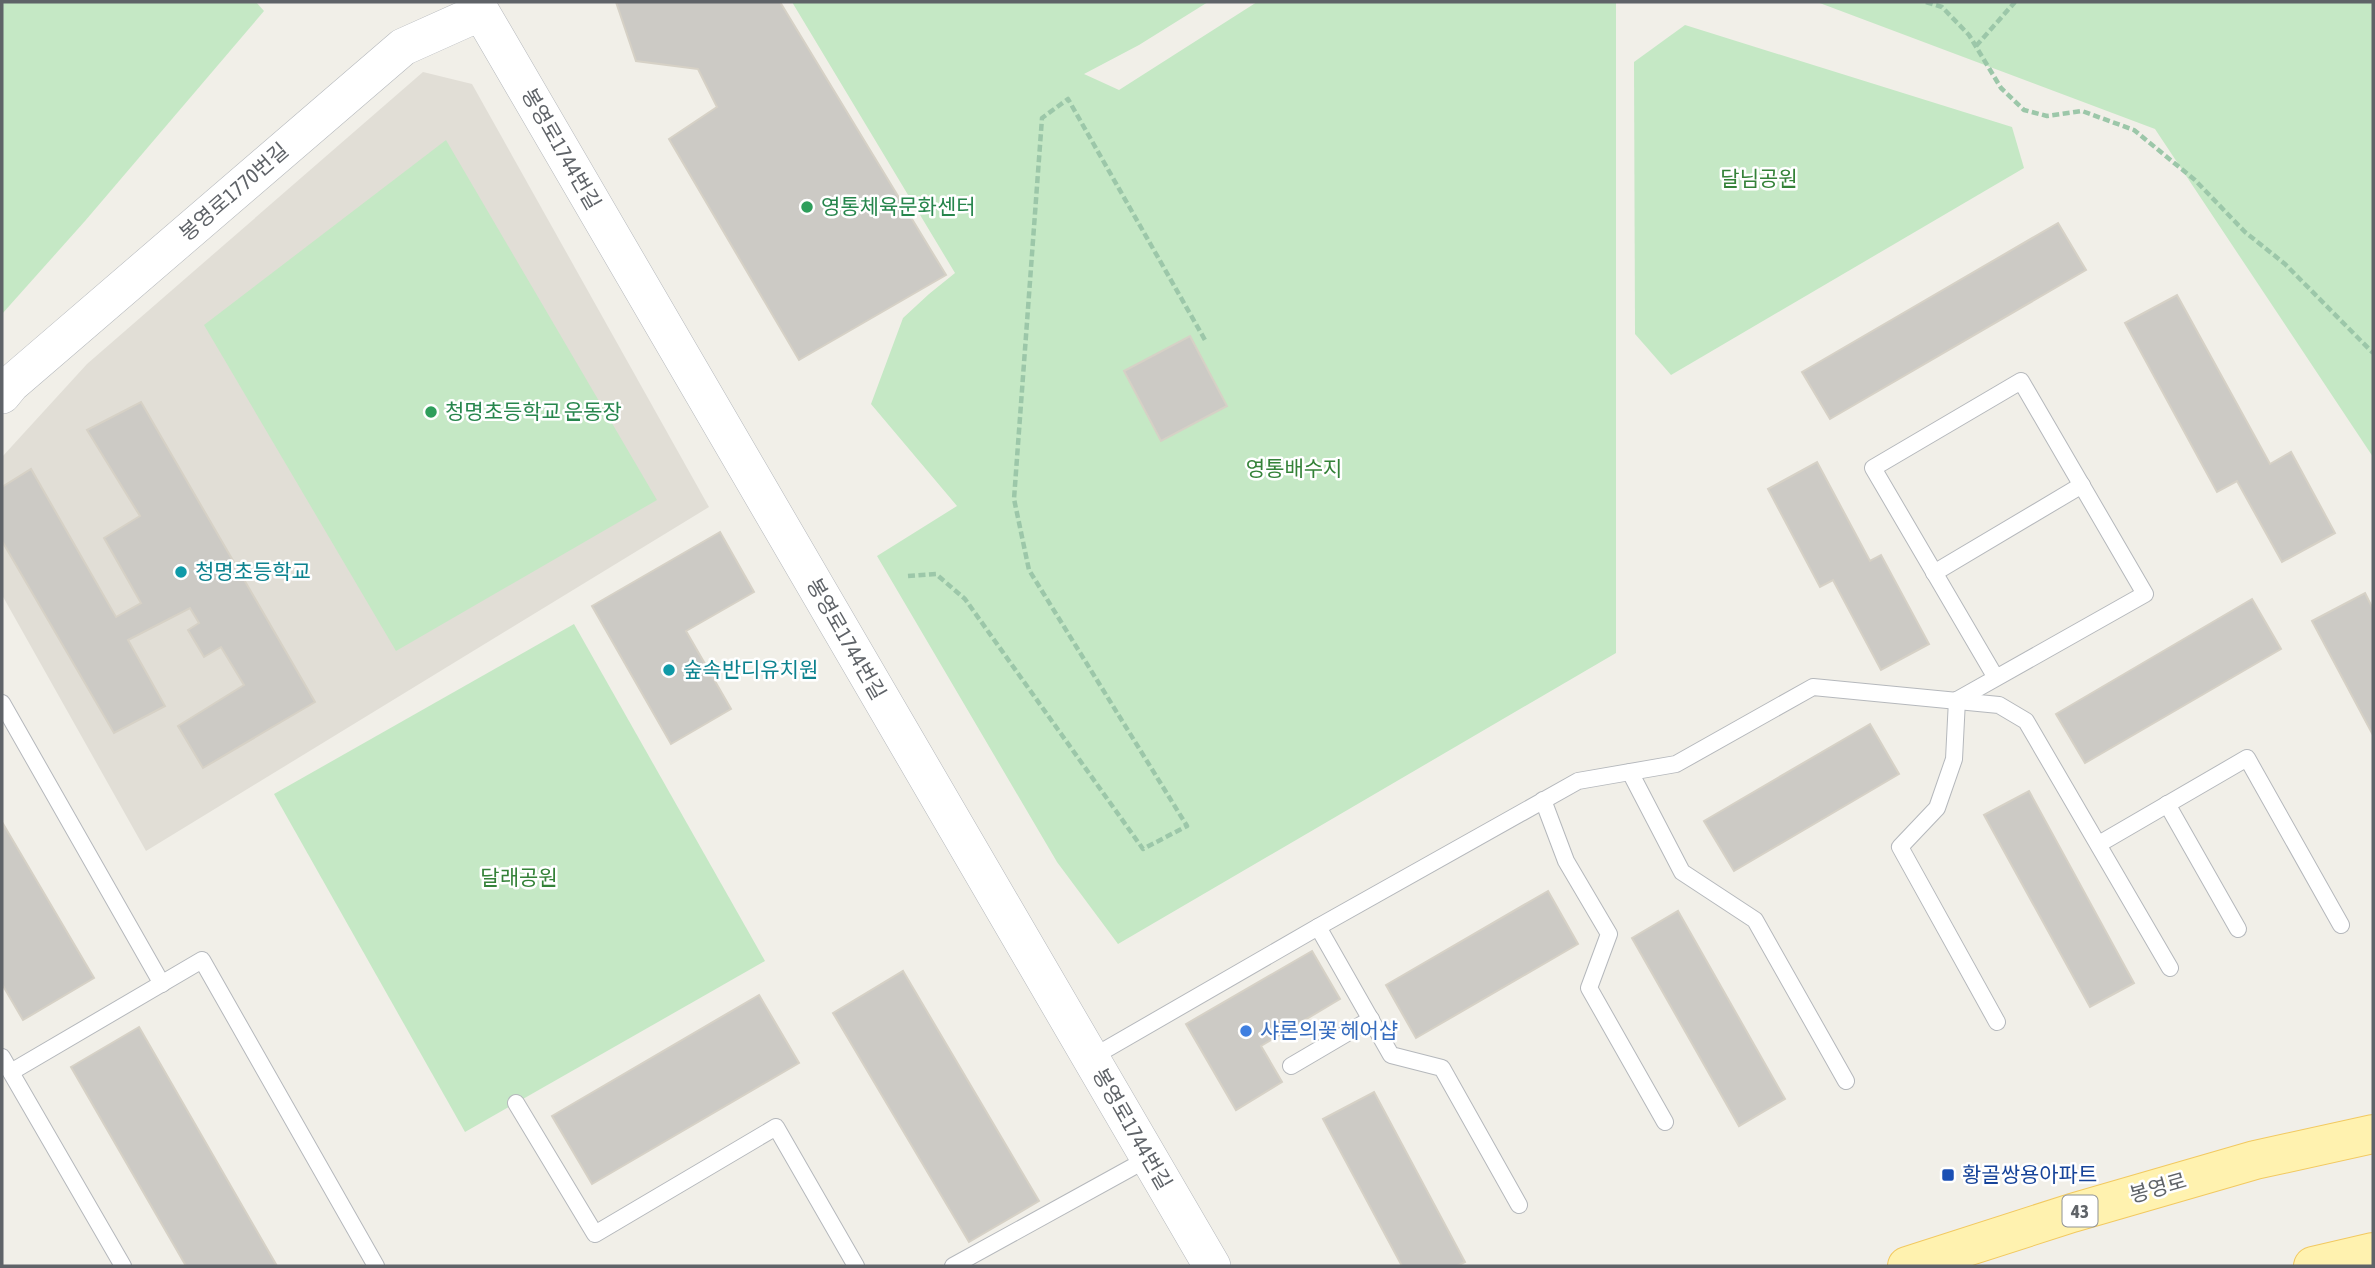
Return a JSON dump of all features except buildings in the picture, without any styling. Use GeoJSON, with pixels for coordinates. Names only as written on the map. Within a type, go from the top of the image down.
{"type":"FeatureCollection","features":[{"type":"Feature","properties":{"kind":"main road","name":"봉영로"},"geometry":{"type":"LineString","coordinates":[[1907,1266],[2072,1213],[2242,1163],[2373,1134]]}},
{"type":"Feature","properties":{"kind":"main road"},"geometry":{"type":"LineString","coordinates":[[2312,1266],[2373,1252]]}},
{"type":"Feature","properties":{"kind":"street","name":"봉영로1770번길"},"geometry":{"type":"LineString","coordinates":[[2,395],[11,384],[403,47],[481,12]]}},
{"type":"Feature","properties":{"kind":"street","name":"봉영로1744번길"},"geometry":{"type":"LineString","coordinates":[[481,12],[1212,1266]]}},
{"type":"Feature","properties":{"kind":"lane"},"geometry":{"type":"LineString","coordinates":[[1957,700],[2145,594],[2021,381],[1873,468],[1996,678]]}},
{"type":"Feature","properties":{"kind":"lane"},"geometry":{"type":"LineString","coordinates":[[1934,573],[2082,485]]}},
{"type":"Feature","properties":{"kind":"lane"},"geometry":{"type":"LineString","coordinates":[[1091,1058],[1577,781],[1676,765],[1813,687],[2000,705],[2026,721],[2170,968]]}},
{"type":"Feature","properties":{"kind":"lane"},"geometry":{"type":"LineString","coordinates":[[1957,700],[1954,759],[1937,808],[1900,846],[1997,1022]]}},
{"type":"Feature","properties":{"kind":"lane"},"geometry":{"type":"LineString","coordinates":[[2,703],[162,984]]}},
{"type":"Feature","properties":{"kind":"lane"},"geometry":{"type":"LineString","coordinates":[[2099,844],[2247,758],[2341,925]]}},
{"type":"Feature","properties":{"kind":"lane"},"geometry":{"type":"LineString","coordinates":[[1630,772],[1682,872],[1755,920],[1846,1081]]}},
{"type":"Feature","properties":{"kind":"lane"},"geometry":{"type":"LineString","coordinates":[[1544,800],[1566,861],[1609,934],[1589,988],[1665,1122]]}},
{"type":"Feature","properties":{"kind":"lane"},"geometry":{"type":"LineString","coordinates":[[2167,804],[2238,929]]}},
{"type":"Feature","properties":{"kind":"lane"},"geometry":{"type":"LineString","coordinates":[[1318,927],[1391,1055],[1442,1068],[1518,1205]]}},
{"type":"Feature","properties":{"kind":"lane"},"geometry":{"type":"LineString","coordinates":[[11,1072],[202,960],[376,1266]]}},
{"type":"Feature","properties":{"kind":"lane"},"geometry":{"type":"LineString","coordinates":[[1292,1066],[1371,1019]]}},
{"type":"Feature","properties":{"kind":"lane"},"geometry":{"type":"LineString","coordinates":[[2,1057],[123,1266]]}},
{"type":"Feature","properties":{"kind":"lane"},"geometry":{"type":"LineString","coordinates":[[516,1103],[595,1234],[776,1127],[856,1266]]}},
{"type":"Feature","properties":{"kind":"lane"},"geometry":{"type":"LineString","coordinates":[[953,1266],[1149,1158]]}},
{"type":"Feature","properties":{"kind":"path"},"geometry":{"type":"LineString","coordinates":[[1926,2],[1942,7],[1969,34],[2001,88],[2024,110],[2047,116],[2082,111],[2134,130],[2195,180],[2245,232],[2285,264],[2373,353]]}},
{"type":"Feature","properties":{"kind":"path"},"geometry":{"type":"LineString","coordinates":[[1976,46],[2015,2]]}},
{"type":"Feature","properties":{"kind":"path"},"geometry":{"type":"LineString","coordinates":[[908,576],[936,573],[965,599],[1143,849],[1187,827],[1029,570],[1014,499],[1042,118],[1068,99],[1205,340]]}},
{"type":"Feature","properties":{"kind":"shaded area"},"geometry":{"type":"Polygon","coordinates":[[[423,72],[472,84],[709,507],[146,851],[2,595],[2,457],[87,364],[423,72]]]}},
{"type":"Feature","properties":{"kind":"green space"},"geometry":{"type":"Polygon","coordinates":[[[2,2],[256,2],[264,11],[2,314],[2,2]]]}},
{"type":"Feature","properties":{"kind":"green space","name":"영통배수지"},"geometry":{"type":"Polygon","coordinates":[[[792,2],[1208,2],[1139,45],[1084,74],[1119,90],[1257,2],[1616,2],[1616,653],[1118,944],[1057,862],[877,556],[957,506],[871,404],[903,318],[955,273],[792,2]]]}},
{"type":"Feature","properties":{"kind":"green space"},"geometry":{"type":"Polygon","coordinates":[[[1817,2],[2373,2],[2373,457],[2155,129],[1817,2]]]}},
{"type":"Feature","properties":{"kind":"green space","name":"달님공원"},"geometry":{"type":"Polygon","coordinates":[[[1685,25],[2012,127],[2024,168],[1671,375],[1635,334],[1634,62],[1685,25]]]}},
{"type":"Feature","properties":{"kind":"green space","name":"청명초등학교 운동장"},"geometry":{"type":"Polygon","coordinates":[[[446,140],[657,500],[396,651],[204,325],[446,140]]]}},
{"type":"Feature","properties":{"kind":"green space","name":"달래공원"},"geometry":{"type":"Polygon","coordinates":[[[574,624],[765,961],[465,1132],[274,794],[574,624]]]}},
{"type":"Feature","properties":{"kind":"place","name":"영통체육문화센터"},"geometry":{"type":"Point","coordinates":[807,207]}},
{"type":"Feature","properties":{"kind":"place","name":"청명초등학교 운동장"},"geometry":{"type":"Point","coordinates":[431,412]}},
{"type":"Feature","properties":{"kind":"place","name":"청명초등학교"},"geometry":{"type":"Point","coordinates":[181,572]}},
{"type":"Feature","properties":{"kind":"place","name":"숲속반디유치원"},"geometry":{"type":"Point","coordinates":[669,670]}},
{"type":"Feature","properties":{"kind":"place","name":"샤론의꽃 헤어샵"},"geometry":{"type":"Point","coordinates":[1246,1031]}},
{"type":"Feature","properties":{"kind":"place","name":"황골쌍용아파트"},"geometry":{"type":"Point","coordinates":[1948,1175]}}]}
